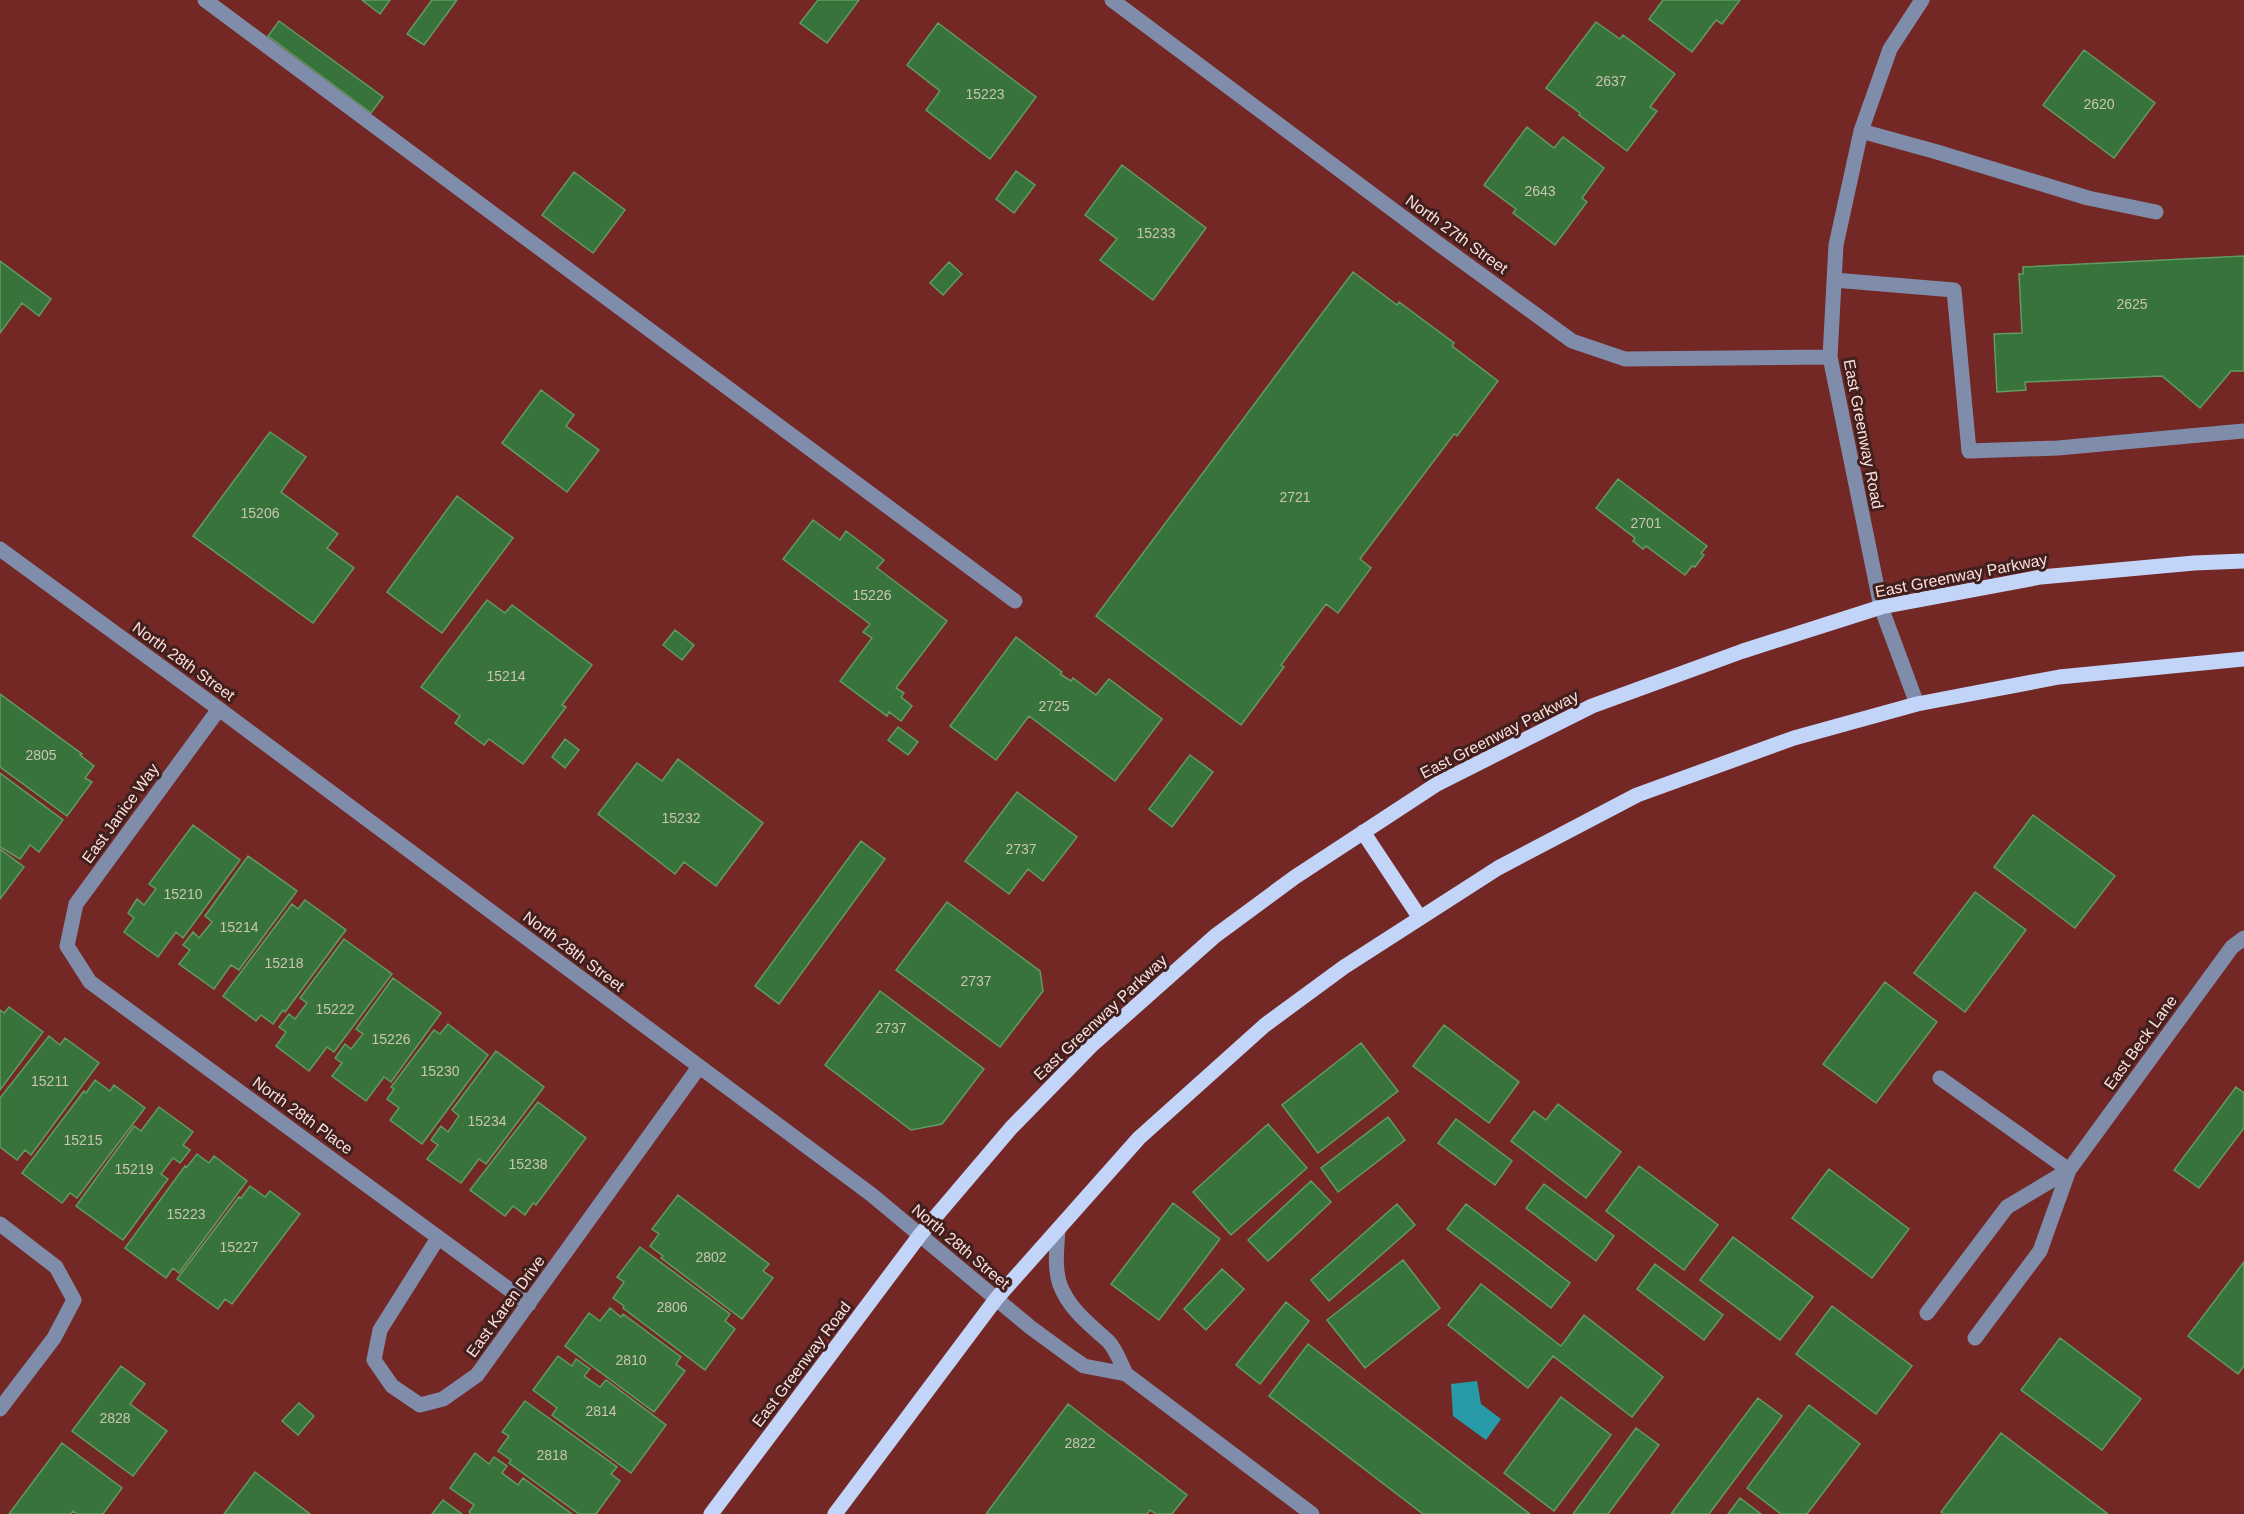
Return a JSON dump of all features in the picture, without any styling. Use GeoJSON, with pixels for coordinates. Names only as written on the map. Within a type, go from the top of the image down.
{"type":"FeatureCollection","features":[{"type":"Feature","properties":{"kind":"main road","name":"East Greenway Parkway"},"geometry":{"type":"LineString","coordinates":[[920,1235],[1011,1128],[1100,1038],[1215,936],[1295,877],[1437,784],[1592,706],[1743,651],[1881,608],[2041,577],[2194,563],[2244,561]]}},
{"type":"Feature","properties":{"kind":"main road"},"geometry":{"type":"LineString","coordinates":[[835,1514],[996,1299],[1139,1138],[1265,1025],[1344,967],[1498,868],[1637,795],[1794,738],[1917,704],[2059,677],[2244,659]]}},
{"type":"Feature","properties":{"kind":"main road"},"geometry":{"type":"LineString","coordinates":[[1363,832],[1420,918]]}},
{"type":"Feature","properties":{"kind":"main road","name":"East Greenway Road"},"geometry":{"type":"LineString","coordinates":[[711,1514],[920,1235]]}},
{"type":"Feature","properties":{"kind":"street"},"geometry":{"type":"LineString","coordinates":[[205,0],[1015,601]]}},
{"type":"Feature","properties":{"kind":"street","name":"North 27th Street"},"geometry":{"type":"LineString","coordinates":[[1112,0],[1436,242],[1572,340],[1625,359],[1830,357]]}},
{"type":"Feature","properties":{"kind":"street","name":"East Greenway Road"},"geometry":{"type":"LineString","coordinates":[[1917,704],[1881,608],[1830,357],[1836,245],[1861,131],[1890,49],[1922,0]]}},
{"type":"Feature","properties":{"kind":"street"},"geometry":{"type":"LineString","coordinates":[[1861,131],[2088,198],[2156,212]]}},
{"type":"Feature","properties":{"kind":"street"},"geometry":{"type":"LineString","coordinates":[[1834,280],[1954,290],[1969,451],[2058,448],[2244,431]]}},
{"type":"Feature","properties":{"kind":"street","name":"North 28th Street"},"geometry":{"type":"LineString","coordinates":[[0,549],[219,709],[872,1195],[1030,1328],[1084,1366],[1126,1374]]}},
{"type":"Feature","properties":{"kind":"street","name":"East Janice Way"},"geometry":{"type":"LineString","coordinates":[[67,946],[76,904],[219,709]]}},
{"type":"Feature","properties":{"kind":"street","name":"East Beck Lane"},"geometry":{"type":"LineString","coordinates":[[2069,1170],[2232,947],[2244,938]]}},
{"type":"Feature","properties":{"kind":"street","name":"North 28th Place"},"geometry":{"type":"LineString","coordinates":[[67,946],[90,982],[529,1304]]}},
{"type":"Feature","properties":{"kind":"street","name":"East Karen Drive"},"geometry":{"type":"LineString","coordinates":[[438,1238],[380,1329],[374,1360],[392,1386],[420,1405],[443,1399],[477,1375],[699,1067]]}},
{"type":"Feature","properties":{"kind":"street"},"geometry":{"type":"LineString","coordinates":[[1940,1078],[2069,1170]]}},
{"type":"Feature","properties":{"kind":"street"},"geometry":{"type":"LineString","coordinates":[[1927,1313],[2007,1207],[2069,1170]]}},
{"type":"Feature","properties":{"kind":"street"},"geometry":{"type":"LineString","coordinates":[[1975,1338],[2040,1251],[2069,1170]]}},
{"type":"Feature","properties":{"kind":"street"},"geometry":{"type":"LineString","coordinates":[[0,1224],[56,1267],[74,1300],[54,1338],[0,1408]]}},
{"type":"Feature","properties":{"kind":"street","name":"North 28th Street"},"geometry":{"type":"LineString","coordinates":[[1058,1229],[1060,1284],[1073,1308],[1109,1343],[1126,1374],[1312,1514]]}},
{"type":"Feature","properties":{"kind":"water"},"geometry":{"type":"Polygon","coordinates":[[[1477,1381],[1481,1404],[1501,1419],[1486,1440],[1453,1416],[1451,1384],[1477,1381]]]}},
{"type":"Feature","properties":{"kind":"building"},"geometry":{"type":"Polygon","coordinates":[[[362,0],[390,0],[380,14],[362,0]]]}},
{"type":"Feature","properties":{"kind":"building"},"geometry":{"type":"Polygon","coordinates":[[[432,0],[457,0],[424,45],[407,34],[432,0]]]}},
{"type":"Feature","properties":{"kind":"building"},"geometry":{"type":"Polygon","coordinates":[[[818,0],[859,0],[827,43],[800,23],[818,0]]]}},
{"type":"Feature","properties":{"kind":"building"},"geometry":{"type":"Polygon","coordinates":[[[1663,0],[1740,0],[1722,24],[1716,20],[1692,52],[1649,19],[1663,0]]]}},
{"type":"Feature","properties":{"kind":"building"},"geometry":{"type":"Polygon","coordinates":[[[279,21],[383,97],[371,113],[268,36],[279,21]]]}},
{"type":"Feature","properties":{"kind":"building"},"geometry":{"type":"Polygon","coordinates":[[[1596,22],[1620,39],[1623,35],[1675,74],[1650,107],[1657,111],[1627,151],[1546,88],[1596,22]]]}},
{"type":"Feature","properties":{"kind":"building"},"geometry":{"type":"Polygon","coordinates":[[[938,23],[1036,97],[990,159],[926,110],[940,91],[907,65],[938,23]]]}},
{"type":"Feature","properties":{"kind":"building"},"geometry":{"type":"Polygon","coordinates":[[[2084,50],[2155,103],[2114,158],[2043,105],[2084,50]]]}},
{"type":"Feature","properties":{"kind":"building"},"geometry":{"type":"Polygon","coordinates":[[[1527,127],[1554,148],[1563,137],[1604,168],[1582,198],[1587,202],[1555,245],[1513,213],[1516,209],[1484,185],[1527,127]]]}},
{"type":"Feature","properties":{"kind":"building"},"geometry":{"type":"Polygon","coordinates":[[[1122,165],[1206,228],[1153,300],[1100,260],[1117,239],[1085,215],[1122,165]]]}},
{"type":"Feature","properties":{"kind":"building"},"geometry":{"type":"Polygon","coordinates":[[[1016,171],[1035,185],[1014,213],[996,199],[1016,171]]]}},
{"type":"Feature","properties":{"kind":"building"},"geometry":{"type":"Polygon","coordinates":[[[574,172],[625,210],[593,253],[542,215],[574,172]]]}},
{"type":"Feature","properties":{"kind":"building"},"geometry":{"type":"Polygon","coordinates":[[[2244,256],[2244,371],[2231,371],[2200,408],[2162,376],[2025,382],[2026,390],[1997,392],[1994,334],[2022,333],[2019,274],[2023,274],[2023,267],[2244,256]]]}},
{"type":"Feature","properties":{"kind":"building"},"geometry":{"type":"Polygon","coordinates":[[[0,261],[51,299],[39,316],[22,303],[0,333],[0,261]]]}},
{"type":"Feature","properties":{"kind":"building"},"geometry":{"type":"Polygon","coordinates":[[[949,262],[962,274],[943,295],[930,283],[949,262]]]}},
{"type":"Feature","properties":{"kind":"building"},"geometry":{"type":"Polygon","coordinates":[[[1353,272],[1397,305],[1399,302],[1454,343],[1452,346],[1498,381],[1457,436],[1454,434],[1360,559],[1371,568],[1338,613],[1326,604],[1281,665],[1284,667],[1241,725],[1096,616],[1353,272]]]}},
{"type":"Feature","properties":{"kind":"building"},"geometry":{"type":"Polygon","coordinates":[[[541,390],[574,415],[566,426],[599,450],[567,492],[502,443],[541,390]]]}},
{"type":"Feature","properties":{"kind":"building"},"geometry":{"type":"Polygon","coordinates":[[[270,432],[306,457],[281,492],[338,534],[327,548],[354,568],[313,623],[193,536],[270,432]]]}},
{"type":"Feature","properties":{"kind":"building"},"geometry":{"type":"Polygon","coordinates":[[[1618,479],[1707,546],[1701,553],[1704,555],[1695,567],[1692,566],[1685,575],[1646,546],[1643,549],[1633,541],[1635,538],[1596,508],[1618,479]]]}},
{"type":"Feature","properties":{"kind":"building"},"geometry":{"type":"Polygon","coordinates":[[[457,496],[513,538],[442,633],[387,592],[457,496]]]}},
{"type":"Feature","properties":{"kind":"building"},"geometry":{"type":"Polygon","coordinates":[[[813,520],[840,540],[846,531],[884,560],[877,568],[947,621],[896,688],[904,693],[901,697],[912,706],[901,721],[889,712],[887,716],[840,681],[872,638],[863,632],[870,624],[783,559],[813,520]]]}},
{"type":"Feature","properties":{"kind":"building"},"geometry":{"type":"Polygon","coordinates":[[[487,600],[505,613],[512,605],[592,665],[562,705],[566,707],[523,764],[489,739],[484,745],[455,723],[460,716],[421,687],[487,600]]]}},
{"type":"Feature","properties":{"kind":"building"},"geometry":{"type":"Polygon","coordinates":[[[675,630],[694,645],[682,660],[663,645],[675,630]]]}},
{"type":"Feature","properties":{"kind":"building"},"geometry":{"type":"Polygon","coordinates":[[[1016,637],[1071,681],[1073,678],[1096,695],[1109,679],[1162,719],[1115,781],[1029,716],[996,760],[950,726],[1016,637]]]}},
{"type":"Feature","properties":{"kind":"building"},"geometry":{"type":"Polygon","coordinates":[[[0,694],[82,754],[80,755],[94,766],[85,778],[92,782],[67,816],[0,767],[0,694]]]}},
{"type":"Feature","properties":{"kind":"building"},"geometry":{"type":"Polygon","coordinates":[[[898,727],[918,742],[908,755],[888,740],[898,727]]]}},
{"type":"Feature","properties":{"kind":"building"},"geometry":{"type":"Polygon","coordinates":[[[565,739],[579,750],[565,768],[552,757],[565,739]]]}},
{"type":"Feature","properties":{"kind":"building"},"geometry":{"type":"Polygon","coordinates":[[[1190,755],[1213,772],[1172,827],[1149,809],[1190,755]]]}},
{"type":"Feature","properties":{"kind":"building"},"geometry":{"type":"Polygon","coordinates":[[[678,759],[763,823],[716,886],[684,862],[675,874],[598,814],[637,763],[662,781],[678,759]]]}},
{"type":"Feature","properties":{"kind":"building"},"geometry":{"type":"Polygon","coordinates":[[[0,773],[63,820],[39,852],[30,845],[20,859],[0,847],[0,773]]]}},
{"type":"Feature","properties":{"kind":"building"},"geometry":{"type":"Polygon","coordinates":[[[1017,792],[1077,837],[1043,881],[1028,869],[1009,894],[965,861],[1017,792]]]}},
{"type":"Feature","properties":{"kind":"building"},"geometry":{"type":"Polygon","coordinates":[[[2033,815],[2115,876],[2075,928],[1994,867],[2033,815]]]}},
{"type":"Feature","properties":{"kind":"building"},"geometry":{"type":"Polygon","coordinates":[[[193,825],[240,860],[183,938],[176,932],[158,957],[124,932],[134,918],[128,913],[137,899],[144,905],[156,889],[149,884],[193,825]]]}},
{"type":"Feature","properties":{"kind":"building"},"geometry":{"type":"Polygon","coordinates":[[[861,841],[885,859],[779,1004],[755,986],[861,841]]]}},
{"type":"Feature","properties":{"kind":"building"},"geometry":{"type":"Polygon","coordinates":[[[0,849],[24,867],[0,899],[0,849]]]}},
{"type":"Feature","properties":{"kind":"building"},"geometry":{"type":"Polygon","coordinates":[[[248,856],[297,891],[239,970],[231,965],[214,989],[179,964],[190,950],[183,945],[193,932],[199,938],[212,922],[205,916],[248,856]]]}},
{"type":"Feature","properties":{"kind":"building"},"geometry":{"type":"Polygon","coordinates":[[[1975,892],[2026,930],[1965,1012],[1914,973],[1975,892]]]}},
{"type":"Feature","properties":{"kind":"building"},"geometry":{"type":"Polygon","coordinates":[[[305,900],[346,930],[285,1012],[283,1010],[273,1024],[261,1015],[256,1021],[223,996],[292,904],[298,909],[305,900]]]}},
{"type":"Feature","properties":{"kind":"building"},"geometry":{"type":"Polygon","coordinates":[[[947,902],[1040,971],[1043,991],[1000,1047],[896,970],[947,902]]]}},
{"type":"Feature","properties":{"kind":"building"},"geometry":{"type":"Polygon","coordinates":[[[344,939],[392,974],[334,1052],[327,1047],[309,1071],[276,1046],[286,1032],[279,1027],[289,1014],[295,1019],[307,1003],[300,998],[344,939]]]}},
{"type":"Feature","properties":{"kind":"building"},"geometry":{"type":"Polygon","coordinates":[[[393,978],[441,1013],[391,1082],[384,1077],[366,1101],[332,1076],[342,1063],[335,1058],[345,1044],[351,1049],[363,1034],[356,1029],[393,978]]]}},
{"type":"Feature","properties":{"kind":"building"},"geometry":{"type":"Polygon","coordinates":[[[1885,982],[1937,1022],[1876,1103],[1823,1064],[1885,982]]]}},
{"type":"Feature","properties":{"kind":"building"},"geometry":{"type":"Polygon","coordinates":[[[880,991],[984,1069],[942,1124],[911,1130],[825,1065],[880,991]]]}},
{"type":"Feature","properties":{"kind":"building"},"geometry":{"type":"Polygon","coordinates":[[[9,1007],[43,1032],[0,1090],[0,1010],[4,1013],[9,1007]]]}},
{"type":"Feature","properties":{"kind":"building"},"geometry":{"type":"Polygon","coordinates":[[[448,1024],[488,1055],[422,1144],[390,1120],[399,1108],[387,1099],[394,1089],[391,1087],[434,1030],[440,1034],[448,1024]]]}},
{"type":"Feature","properties":{"kind":"building"},"geometry":{"type":"Polygon","coordinates":[[[1444,1025],[1519,1082],[1489,1123],[1413,1066],[1444,1025]]]}},
{"type":"Feature","properties":{"kind":"building"},"geometry":{"type":"Polygon","coordinates":[[[49,1036],[60,1045],[65,1038],[99,1063],[31,1155],[25,1150],[17,1160],[0,1147],[0,1098],[49,1036]]]}},
{"type":"Feature","properties":{"kind":"building"},"geometry":{"type":"Polygon","coordinates":[[[1361,1043],[1398,1091],[1318,1153],[1282,1105],[1361,1043]]]}},
{"type":"Feature","properties":{"kind":"building"},"geometry":{"type":"Polygon","coordinates":[[[496,1051],[544,1087],[486,1164],[479,1159],[461,1183],[427,1159],[438,1145],[431,1140],[441,1126],[448,1132],[459,1116],[452,1110],[496,1051]]]}},
{"type":"Feature","properties":{"kind":"building"},"geometry":{"type":"Polygon","coordinates":[[[95,1080],[110,1091],[114,1085],[145,1108],[77,1198],[70,1193],[62,1203],[22,1173],[84,1091],[86,1093],[95,1080]]]}},
{"type":"Feature","properties":{"kind":"building"},"geometry":{"type":"Polygon","coordinates":[[[2236,1087],[2244,1093],[2244,1128],[2199,1188],[2174,1170],[2236,1087]]]}},
{"type":"Feature","properties":{"kind":"building"},"geometry":{"type":"Polygon","coordinates":[[[538,1102],[586,1138],[536,1205],[533,1203],[525,1215],[513,1206],[505,1216],[470,1190],[538,1102]]]}},
{"type":"Feature","properties":{"kind":"building"},"geometry":{"type":"Polygon","coordinates":[[[1558,1104],[1621,1152],[1586,1198],[1511,1141],[1534,1111],[1546,1120],[1558,1104]]]}},
{"type":"Feature","properties":{"kind":"building"},"geometry":{"type":"Polygon","coordinates":[[[159,1107],[193,1132],[183,1145],[190,1150],[180,1163],[173,1158],[161,1174],[168,1179],[123,1240],[76,1206],[134,1126],[141,1131],[159,1107]]]}},
{"type":"Feature","properties":{"kind":"building"},"geometry":{"type":"Polygon","coordinates":[[[1388,1117],[1405,1140],[1338,1192],[1321,1168],[1388,1117]]]}},
{"type":"Feature","properties":{"kind":"building"},"geometry":{"type":"Polygon","coordinates":[[[1456,1119],[1512,1161],[1495,1185],[1438,1143],[1456,1119]]]}},
{"type":"Feature","properties":{"kind":"building"},"geometry":{"type":"Polygon","coordinates":[[[1268,1124],[1307,1168],[1231,1235],[1193,1192],[1268,1124]]]}},
{"type":"Feature","properties":{"kind":"building"},"geometry":{"type":"Polygon","coordinates":[[[197,1154],[209,1163],[214,1156],[247,1181],[179,1273],[173,1268],[166,1278],[125,1248],[185,1166],[187,1167],[197,1154]]]}},
{"type":"Feature","properties":{"kind":"building"},"geometry":{"type":"Polygon","coordinates":[[[1639,1166],[1718,1225],[1684,1270],[1606,1211],[1639,1166]]]}},
{"type":"Feature","properties":{"kind":"building"},"geometry":{"type":"Polygon","coordinates":[[[1829,1169],[1909,1229],[1872,1278],[1792,1218],[1829,1169]]]}},
{"type":"Feature","properties":{"kind":"building"},"geometry":{"type":"Polygon","coordinates":[[[1311,1181],[1331,1202],[1268,1261],[1248,1240],[1311,1181]]]}},
{"type":"Feature","properties":{"kind":"building"},"geometry":{"type":"Polygon","coordinates":[[[1544,1184],[1614,1236],[1596,1261],[1526,1208],[1544,1184]]]}},
{"type":"Feature","properties":{"kind":"building"},"geometry":{"type":"Polygon","coordinates":[[[250,1186],[265,1197],[270,1191],[300,1214],[232,1304],[225,1299],[218,1309],[177,1279],[239,1197],[241,1198],[250,1186]]]}},
{"type":"Feature","properties":{"kind":"building"},"geometry":{"type":"Polygon","coordinates":[[[678,1195],[769,1264],[763,1271],[773,1278],[742,1319],[661,1258],[663,1256],[650,1246],[659,1234],[652,1229],[678,1195]]]}},
{"type":"Feature","properties":{"kind":"building"},"geometry":{"type":"Polygon","coordinates":[[[1173,1203],[1220,1239],[1159,1320],[1111,1284],[1173,1203]]]}},
{"type":"Feature","properties":{"kind":"building"},"geometry":{"type":"Polygon","coordinates":[[[1397,1204],[1415,1225],[1329,1301],[1311,1280],[1397,1204]]]}},
{"type":"Feature","properties":{"kind":"building"},"geometry":{"type":"Polygon","coordinates":[[[1466,1204],[1570,1283],[1551,1308],[1447,1229],[1466,1204]]]}},
{"type":"Feature","properties":{"kind":"building"},"geometry":{"type":"Polygon","coordinates":[[[1733,1237],[1813,1297],[1780,1340],[1700,1280],[1733,1237]]]}},
{"type":"Feature","properties":{"kind":"building"},"geometry":{"type":"Polygon","coordinates":[[[640,1247],[730,1314],[725,1321],[735,1329],[705,1370],[613,1298],[624,1282],[617,1277],[640,1247]]]}},
{"type":"Feature","properties":{"kind":"building"},"geometry":{"type":"Polygon","coordinates":[[[1403,1260],[1440,1308],[1365,1368],[1327,1320],[1403,1260]]]}},
{"type":"Feature","properties":{"kind":"building"},"geometry":{"type":"Polygon","coordinates":[[[2244,1262],[2244,1366],[2238,1374],[2188,1336],[2244,1262]]]}},
{"type":"Feature","properties":{"kind":"building"},"geometry":{"type":"Polygon","coordinates":[[[1655,1264],[1723,1315],[1704,1340],[1637,1289],[1655,1264]]]}},
{"type":"Feature","properties":{"kind":"building"},"geometry":{"type":"Polygon","coordinates":[[[1222,1269],[1244,1289],[1206,1330],[1184,1309],[1222,1269]]]}},
{"type":"Feature","properties":{"kind":"building"},"geometry":{"type":"Polygon","coordinates":[[[1481,1284],[1561,1346],[1584,1315],[1663,1377],[1632,1417],[1553,1356],[1528,1388],[1448,1325],[1481,1284]]]}},
{"type":"Feature","properties":{"kind":"building"},"geometry":{"type":"Polygon","coordinates":[[[1286,1302],[1309,1321],[1260,1384],[1236,1365],[1286,1302]]]}},
{"type":"Feature","properties":{"kind":"building"},"geometry":{"type":"Polygon","coordinates":[[[1832,1306],[1912,1366],[1876,1414],[1796,1354],[1832,1306]]]}},
{"type":"Feature","properties":{"kind":"building"},"geometry":{"type":"Polygon","coordinates":[[[610,1308],[621,1317],[623,1314],[681,1357],[676,1364],[685,1371],[654,1412],[565,1346],[589,1313],[600,1321],[610,1308]]]}},
{"type":"Feature","properties":{"kind":"building"},"geometry":{"type":"Polygon","coordinates":[[[2060,1338],[2141,1399],[2102,1450],[2021,1390],[2060,1338]]]}},
{"type":"Feature","properties":{"kind":"building"},"geometry":{"type":"Polygon","coordinates":[[[1308,1344],[1530,1514],[1423,1514],[1269,1396],[1308,1344]]]}},
{"type":"Feature","properties":{"kind":"building"},"geometry":{"type":"Polygon","coordinates":[[[558,1356],[572,1366],[576,1359],[590,1369],[584,1376],[600,1387],[606,1380],[666,1425],[631,1473],[552,1415],[557,1408],[533,1390],[558,1356]]]}},
{"type":"Feature","properties":{"kind":"building"},"geometry":{"type":"Polygon","coordinates":[[[121,1366],[145,1384],[130,1404],[167,1431],[133,1476],[72,1431],[121,1366]]]}},
{"type":"Feature","properties":{"kind":"building"},"geometry":{"type":"Polygon","coordinates":[[[1561,1397],[1611,1435],[1554,1511],[1504,1473],[1561,1397]]]}},
{"type":"Feature","properties":{"kind":"building"},"geometry":{"type":"Polygon","coordinates":[[[1758,1398],[1782,1416],[1709,1514],[1671,1514],[1758,1398]]]}},
{"type":"Feature","properties":{"kind":"building"},"geometry":{"type":"Polygon","coordinates":[[[525,1401],[617,1467],[611,1474],[620,1481],[596,1514],[579,1514],[509,1463],[511,1460],[498,1451],[509,1436],[502,1432],[525,1401]]]}},
{"type":"Feature","properties":{"kind":"building"},"geometry":{"type":"Polygon","coordinates":[[[299,1403],[314,1416],[298,1435],[282,1421],[299,1403]]]}},
{"type":"Feature","properties":{"kind":"building"},"geometry":{"type":"Polygon","coordinates":[[[1068,1404],[1187,1495],[1172,1514],[1156,1514],[1150,1510],[1147,1514],[986,1514],[1068,1404]]]}},
{"type":"Feature","properties":{"kind":"building"},"geometry":{"type":"Polygon","coordinates":[[[1809,1405],[1860,1444],[1807,1514],[1781,1514],[1747,1488],[1809,1405]]]}},
{"type":"Feature","properties":{"kind":"building"},"geometry":{"type":"Polygon","coordinates":[[[1636,1428],[1659,1445],[1608,1514],[1573,1514],[1636,1428]]]}},
{"type":"Feature","properties":{"kind":"building"},"geometry":{"type":"Polygon","coordinates":[[[2001,1433],[2108,1514],[1944,1514],[1941,1512],[2001,1433]]]}},
{"type":"Feature","properties":{"kind":"building"},"geometry":{"type":"Polygon","coordinates":[[[62,1443],[122,1488],[103,1514],[77,1514],[73,1511],[71,1514],[9,1514],[62,1443]]]}},
{"type":"Feature","properties":{"kind":"building"},"geometry":{"type":"Polygon","coordinates":[[[475,1453],[489,1464],[494,1457],[507,1466],[502,1473],[518,1485],[523,1478],[572,1514],[471,1514],[469,1512],[474,1505],[450,1488],[475,1453]]]}},
{"type":"Feature","properties":{"kind":"building"},"geometry":{"type":"Polygon","coordinates":[[[255,1472],[310,1514],[224,1514],[255,1472]]]}},
{"type":"Feature","properties":{"kind":"building"},"geometry":{"type":"Polygon","coordinates":[[[1740,1498],[1761,1514],[1728,1514],[1740,1498]]]}},
{"type":"Feature","properties":{"kind":"building"},"geometry":{"type":"Polygon","coordinates":[[[443,1500],[462,1514],[432,1514],[443,1500]]]}}]}
